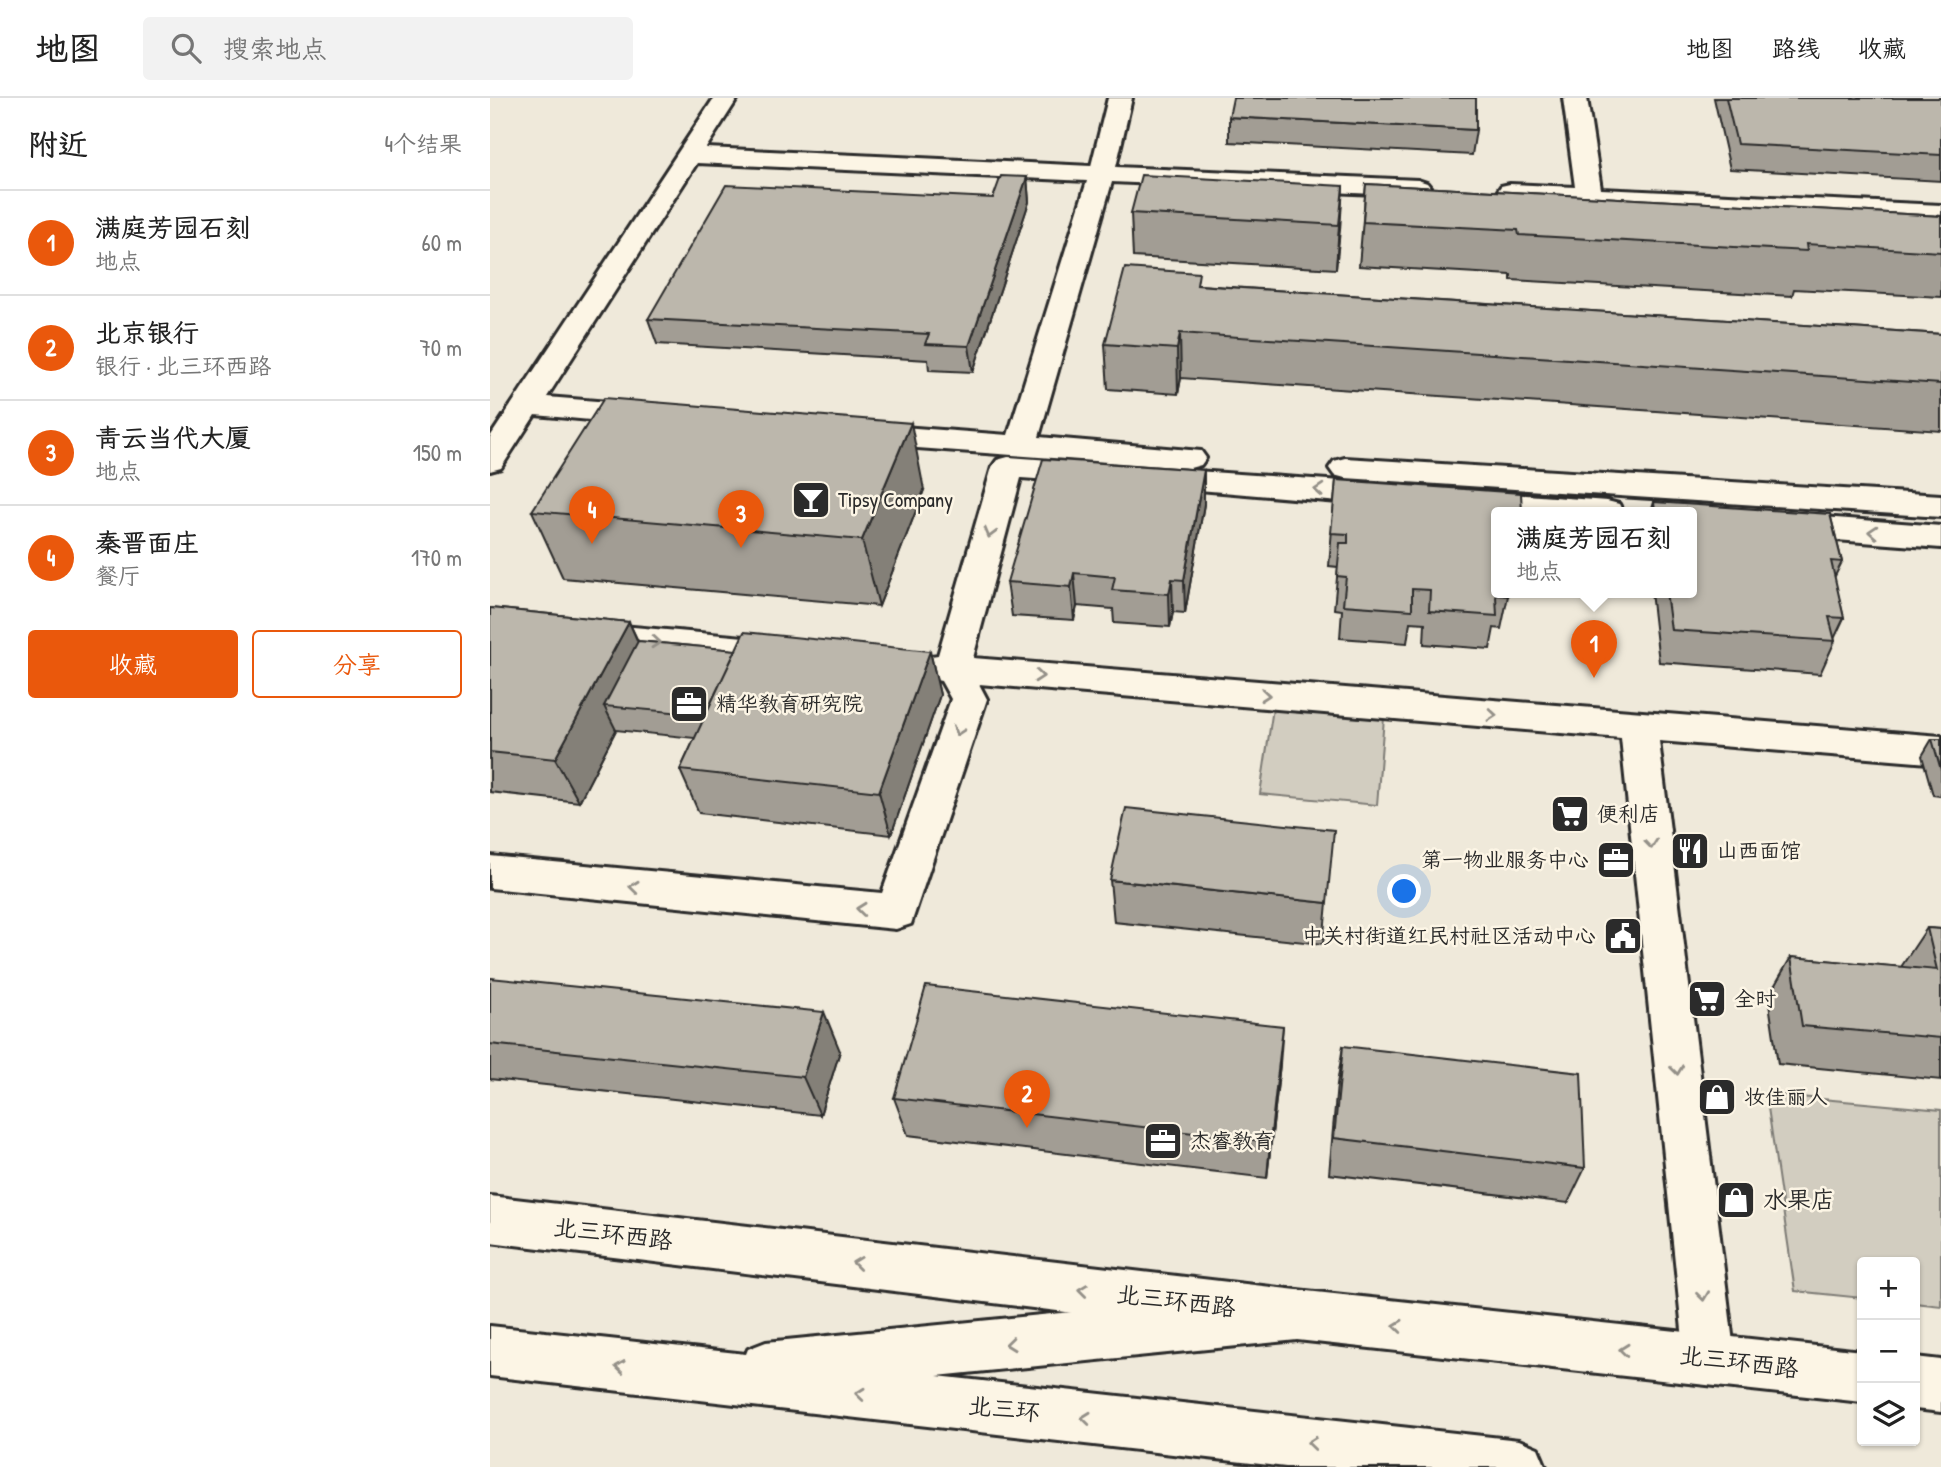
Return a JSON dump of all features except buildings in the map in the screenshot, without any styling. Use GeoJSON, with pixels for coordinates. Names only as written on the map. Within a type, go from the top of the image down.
{"type":"FeatureCollection","features":[{"type":"Feature","properties":{"kind":"main road"},"geometry":{"type":"LineString","coordinates":[[490,461],[726,98]]}},
{"type":"Feature","properties":{"kind":"main road"},"geometry":{"type":"LineString","coordinates":[[1020,447],[1102,173],[1120,98]]}},
{"type":"Feature","properties":{"kind":"main road"},"geometry":{"type":"LineString","coordinates":[[1575,98],[1589,196]]}},
{"type":"Feature","properties":{"kind":"main road"},"geometry":{"type":"LineString","coordinates":[[690,155],[1436,189]]}},
{"type":"Feature","properties":{"kind":"main road"},"geometry":{"type":"LineString","coordinates":[[1492,192],[1941,213]]}},
{"type":"Feature","properties":{"kind":"main road"},"geometry":{"type":"LineString","coordinates":[[526,405],[677,418]]}},
{"type":"Feature","properties":{"kind":"main road"},"geometry":{"type":"LineString","coordinates":[[828,431],[1020,447],[1941,506]]}},
{"type":"Feature","properties":{"kind":"main road"},"geometry":{"type":"LineString","coordinates":[[490,872],[897,912],[969,699],[952,669],[1008,467],[1540,507]]}},
{"type":"Feature","properties":{"kind":"main road"},"geometry":{"type":"LineString","coordinates":[[1697,518],[1941,537]]}},
{"type":"Feature","properties":{"kind":"main road"},"geometry":{"type":"LineString","coordinates":[[490,627],[815,657]]}},
{"type":"Feature","properties":{"kind":"main road"},"geometry":{"type":"LineString","coordinates":[[896,664],[1941,750]]}},
{"type":"Feature","properties":{"kind":"main road"},"geometry":{"type":"LineString","coordinates":[[1639,727],[1710,1359]]}},
{"type":"Feature","properties":{"kind":"main road","name":"北三环西路"},"geometry":{"type":"LineString","coordinates":[[490,1219],[1297,1315],[1857,1376]]}},
{"type":"Feature","properties":{"kind":"main road"},"geometry":{"type":"LineString","coordinates":[[687,1375],[1297,1315]]}},
{"type":"Feature","properties":{"kind":"main road","name":"北三环"},"geometry":{"type":"LineString","coordinates":[[490,1351],[687,1375],[1404,1452],[1518,1467]]}},
{"type":"Feature","properties":{"kind":"main road"},"geometry":{"type":"LineString","coordinates":[[1920,1384],[1941,1386]]}},
{"type":"Feature","properties":{"kind":"shaded area"},"geometry":{"type":"Polygon","coordinates":[[[1273,708],[1384,718],[1377,805],[1260,794],[1273,708]]]}},
{"type":"Feature","properties":{"kind":"shaded area"},"geometry":{"type":"Polygon","coordinates":[[[1766,1094],[1941,1110],[1941,1306],[1920,1304],[1920,1257],[1857,1257],[1857,1297],[1795,1291],[1766,1094]]]}},
{"type":"Feature","properties":{"kind":"place","name":"Tipsy Company"},"geometry":{"type":"Point","coordinates":[811,500]}},
{"type":"Feature","properties":{"kind":"place","name":"秦晋面庄"},"geometry":{"type":"Point","coordinates":[592,544]}},
{"type":"Feature","properties":{"kind":"place","name":"青云当代大厦"},"geometry":{"type":"Point","coordinates":[741,548]}},
{"type":"Feature","properties":{"kind":"place","name":"满庭芳园石刻"},"geometry":{"type":"Point","coordinates":[1594,678]}},
{"type":"Feature","properties":{"kind":"place","name":"精华教育研究院"},"geometry":{"type":"Point","coordinates":[689,704]}},
{"type":"Feature","properties":{"kind":"place","name":"便利店"},"geometry":{"type":"Point","coordinates":[1570,814]}},
{"type":"Feature","properties":{"kind":"place","name":"山西面馆"},"geometry":{"type":"Point","coordinates":[1690,851]}},
{"type":"Feature","properties":{"kind":"place","name":"第一物业服务中心"},"geometry":{"type":"Point","coordinates":[1616,860]}},
{"type":"Feature","properties":{"kind":"place","name":"中关村街道红民村社区活动中心"},"geometry":{"type":"Point","coordinates":[1623,936]}},
{"type":"Feature","properties":{"kind":"place","name":"全时"},"geometry":{"type":"Point","coordinates":[1707,999]}},
{"type":"Feature","properties":{"kind":"place","name":"妆佳丽人"},"geometry":{"type":"Point","coordinates":[1717,1097]}},
{"type":"Feature","properties":{"kind":"place","name":"北京银行"},"geometry":{"type":"Point","coordinates":[1027,1128]}},
{"type":"Feature","properties":{"kind":"place","name":"杰睿教育"},"geometry":{"type":"Point","coordinates":[1163,1141]}},
{"type":"Feature","properties":{"kind":"place","name":"水果店"},"geometry":{"type":"Point","coordinates":[1736,1200]}}]}
